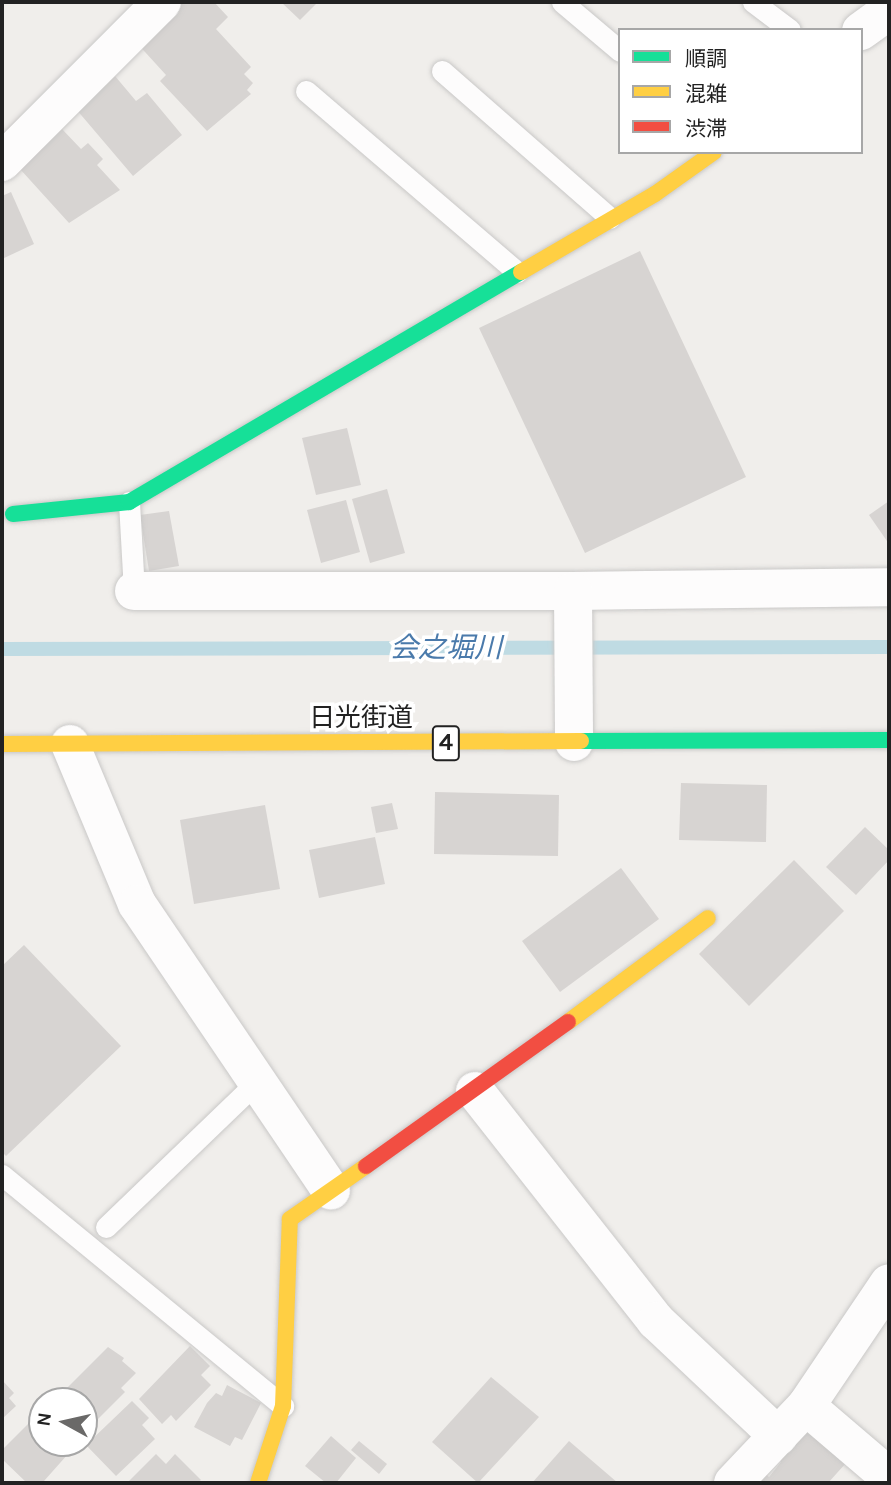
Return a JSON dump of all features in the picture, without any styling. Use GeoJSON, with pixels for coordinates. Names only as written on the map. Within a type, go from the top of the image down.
{"type":"FeatureCollection","features":[{"type":"Feature","properties":{"kind":"main road"},"geometry":{"type":"LineString","coordinates":[[13,514],[129,502],[517,272],[655,194],[712,154]]}},
{"type":"Feature","properties":{"kind":"main road","name":"日光街道"},"geometry":{"type":"LineString","coordinates":[[2,744],[889,740]]}},
{"type":"Feature","properties":{"kind":"main road"},"geometry":{"type":"LineString","coordinates":[[258,1483],[283,1406],[290,1219],[475,1091],[708,918]]}},
{"type":"Feature","properties":{"kind":"street"},"geometry":{"type":"LineString","coordinates":[[2,162],[162,2]]}},
{"type":"Feature","properties":{"kind":"street"},"geometry":{"type":"LineString","coordinates":[[863,30],[889,11]]}},
{"type":"Feature","properties":{"kind":"street"},"geometry":{"type":"LineString","coordinates":[[134,590],[572,600],[889,587]]}},
{"type":"Feature","properties":{"kind":"street"},"geometry":{"type":"LineString","coordinates":[[572,600],[574,742]]}},
{"type":"Feature","properties":{"kind":"street"},"geometry":{"type":"LineString","coordinates":[[70,744],[137,904],[259,1080],[331,1190]]}},
{"type":"Feature","properties":{"kind":"street"},"geometry":{"type":"LineString","coordinates":[[475,1091],[656,1321],[778,1436]]}},
{"type":"Feature","properties":{"kind":"street"},"geometry":{"type":"LineString","coordinates":[[733,1483],[806,1406],[889,1283]]}},
{"type":"Feature","properties":{"kind":"street"},"geometry":{"type":"LineString","coordinates":[[806,1406],[889,1477]]}},
{"type":"Feature","properties":{"kind":"lane"},"geometry":{"type":"LineString","coordinates":[[562,2],[618,49]]}},
{"type":"Feature","properties":{"kind":"lane"},"geometry":{"type":"LineString","coordinates":[[753,2],[787,28]]}},
{"type":"Feature","properties":{"kind":"lane"},"geometry":{"type":"LineString","coordinates":[[442,71],[610,218]]}},
{"type":"Feature","properties":{"kind":"lane"},"geometry":{"type":"LineString","coordinates":[[306,91],[517,272]]}},
{"type":"Feature","properties":{"kind":"lane"},"geometry":{"type":"LineString","coordinates":[[129,502],[134,590]]}},
{"type":"Feature","properties":{"kind":"lane"},"geometry":{"type":"LineString","coordinates":[[106,1227],[259,1080]]}},
{"type":"Feature","properties":{"kind":"lane"},"geometry":{"type":"LineString","coordinates":[[2,1175],[283,1406]]}},
{"type":"Feature","properties":{"kind":"building"},"geometry":{"type":"Polygon","coordinates":[[[178,2],[214,2],[228,17],[216,29],[251,67],[244,74],[253,83],[247,90],[251,94],[207,131],[160,81],[166,75],[135,41],[178,2]]]}},
{"type":"Feature","properties":{"kind":"building"},"geometry":{"type":"Polygon","coordinates":[[[281,2],[318,2],[300,20],[281,2]]]}},
{"type":"Feature","properties":{"kind":"building"},"geometry":{"type":"Polygon","coordinates":[[[115,76],[136,101],[147,93],[182,135],[133,176],[76,109],[115,76]]]}},
{"type":"Feature","properties":{"kind":"building"},"geometry":{"type":"Polygon","coordinates":[[[62,129],[81,149],[88,143],[103,159],[97,165],[120,190],[69,223],[20,169],[62,129]]]}},
{"type":"Feature","properties":{"kind":"building"},"geometry":{"type":"Polygon","coordinates":[[[11,192],[34,244],[2,259],[2,196],[11,192]]]}},
{"type":"Feature","properties":{"kind":"building"},"geometry":{"type":"Polygon","coordinates":[[[640,251],[746,477],[585,553],[479,328],[640,251]]]}},
{"type":"Feature","properties":{"kind":"building"},"geometry":{"type":"Polygon","coordinates":[[[347,428],[361,485],[316,495],[302,438],[347,428]]]}},
{"type":"Feature","properties":{"kind":"building"},"geometry":{"type":"Polygon","coordinates":[[[387,489],[405,553],[370,563],[352,499],[387,489]]]}},
{"type":"Feature","properties":{"kind":"building"},"geometry":{"type":"Polygon","coordinates":[[[346,500],[360,552],[321,563],[307,510],[346,500]]]}},
{"type":"Feature","properties":{"kind":"building"},"geometry":{"type":"Polygon","coordinates":[[[889,501],[889,544],[869,515],[889,501]]]}},
{"type":"Feature","properties":{"kind":"building"},"geometry":{"type":"Polygon","coordinates":[[[169,511],[179,566],[149,571],[140,515],[169,511]]]}},
{"type":"Feature","properties":{"kind":"building"},"geometry":{"type":"Polygon","coordinates":[[[681,783],[767,785],[766,842],[679,840],[681,783]]]}},
{"type":"Feature","properties":{"kind":"building"},"geometry":{"type":"Polygon","coordinates":[[[435,792],[559,795],[558,856],[434,854],[435,792]]]}},
{"type":"Feature","properties":{"kind":"building"},"geometry":{"type":"Polygon","coordinates":[[[392,803],[398,829],[376,833],[371,807],[392,803]]]}},
{"type":"Feature","properties":{"kind":"building"},"geometry":{"type":"Polygon","coordinates":[[[265,805],[280,889],[194,904],[180,820],[265,805]]]}},
{"type":"Feature","properties":{"kind":"building"},"geometry":{"type":"Polygon","coordinates":[[[865,827],[889,850],[889,860],[856,895],[826,867],[865,827]]]}},
{"type":"Feature","properties":{"kind":"building"},"geometry":{"type":"Polygon","coordinates":[[[375,837],[385,884],[319,898],[309,850],[375,837]]]}},
{"type":"Feature","properties":{"kind":"building"},"geometry":{"type":"Polygon","coordinates":[[[794,860],[844,911],[749,1006],[699,954],[794,860]]]}},
{"type":"Feature","properties":{"kind":"building"},"geometry":{"type":"Polygon","coordinates":[[[621,868],[659,919],[560,992],[522,941],[621,868]]]}},
{"type":"Feature","properties":{"kind":"building"},"geometry":{"type":"Polygon","coordinates":[[[24,945],[121,1046],[6,1156],[2,1152],[2,966],[24,945]]]}},
{"type":"Feature","properties":{"kind":"building"},"geometry":{"type":"Polygon","coordinates":[[[190,1346],[210,1366],[201,1375],[211,1385],[176,1421],[171,1415],[162,1424],[139,1399],[190,1346]]]}},
{"type":"Feature","properties":{"kind":"building"},"geometry":{"type":"Polygon","coordinates":[[[108,1347],[124,1358],[122,1361],[136,1373],[121,1388],[125,1392],[98,1419],[98,1387],[68,1387],[108,1347]]]}},
{"type":"Feature","properties":{"kind":"building"},"geometry":{"type":"Polygon","coordinates":[[[491,1377],[539,1417],[478,1483],[432,1442],[491,1377]]]}},
{"type":"Feature","properties":{"kind":"building"},"geometry":{"type":"Polygon","coordinates":[[[2,1380],[14,1393],[9,1398],[16,1406],[2,1419],[2,1380]]]}},
{"type":"Feature","properties":{"kind":"building"},"geometry":{"type":"Polygon","coordinates":[[[227,1385],[261,1403],[242,1440],[235,1437],[230,1446],[194,1427],[207,1403],[216,1393],[222,1396],[227,1385]]]}},
{"type":"Feature","properties":{"kind":"building"},"geometry":{"type":"Polygon","coordinates":[[[132,1401],[149,1418],[142,1425],[155,1439],[116,1476],[98,1457],[98,1434],[132,1401]]]}},
{"type":"Feature","properties":{"kind":"building"},"geometry":{"type":"Polygon","coordinates":[[[800,1422],[846,1463],[828,1483],[746,1483],[759,1468],[769,1477],[781,1462],[777,1458],[800,1422]]]}},
{"type":"Feature","properties":{"kind":"building"},"geometry":{"type":"Polygon","coordinates":[[[28,1424],[28,1457],[65,1457],[44,1481],[27,1483],[2,1459],[2,1450],[28,1424]]]}},
{"type":"Feature","properties":{"kind":"building"},"geometry":{"type":"Polygon","coordinates":[[[331,1436],[356,1458],[336,1483],[326,1483],[305,1466],[331,1436]]]}},
{"type":"Feature","properties":{"kind":"building"},"geometry":{"type":"Polygon","coordinates":[[[359,1441],[387,1464],[379,1474],[351,1450],[359,1441]]]}},
{"type":"Feature","properties":{"kind":"building"},"geometry":{"type":"Polygon","coordinates":[[[569,1441],[618,1483],[532,1483],[569,1441]]]}},
{"type":"Feature","properties":{"kind":"building"},"geometry":{"type":"Polygon","coordinates":[[[156,1454],[166,1464],[175,1454],[201,1480],[197,1483],[127,1483],[156,1454]]]}},
{"type":"Feature","properties":{"kind":"waterway","name":"会之堀川"},"geometry":{"type":"LineString","coordinates":[[2,649],[889,647]]}},
{"type":"Feature","properties":{"kind":"traffic: fast"},"geometry":{"type":"LineString","coordinates":[[13,514],[129,502],[521,272]]}},
{"type":"Feature","properties":{"kind":"traffic: fast"},"geometry":{"type":"LineString","coordinates":[[581,741],[889,740]]}},
{"type":"Feature","properties":{"kind":"traffic: slow"},"geometry":{"type":"LineString","coordinates":[[521,272],[655,194],[711,154]]}},
{"type":"Feature","properties":{"kind":"traffic: slow"},"geometry":{"type":"LineString","coordinates":[[2,744],[581,741]]}},
{"type":"Feature","properties":{"kind":"traffic: slow"},"geometry":{"type":"LineString","coordinates":[[568,1022],[708,918]]}},
{"type":"Feature","properties":{"kind":"traffic: slow"},"geometry":{"type":"LineString","coordinates":[[258,1483],[283,1406],[290,1219],[366,1166]]}},
{"type":"Feature","properties":{"kind":"traffic: jam"},"geometry":{"type":"LineString","coordinates":[[366,1166],[568,1022]]}}]}
